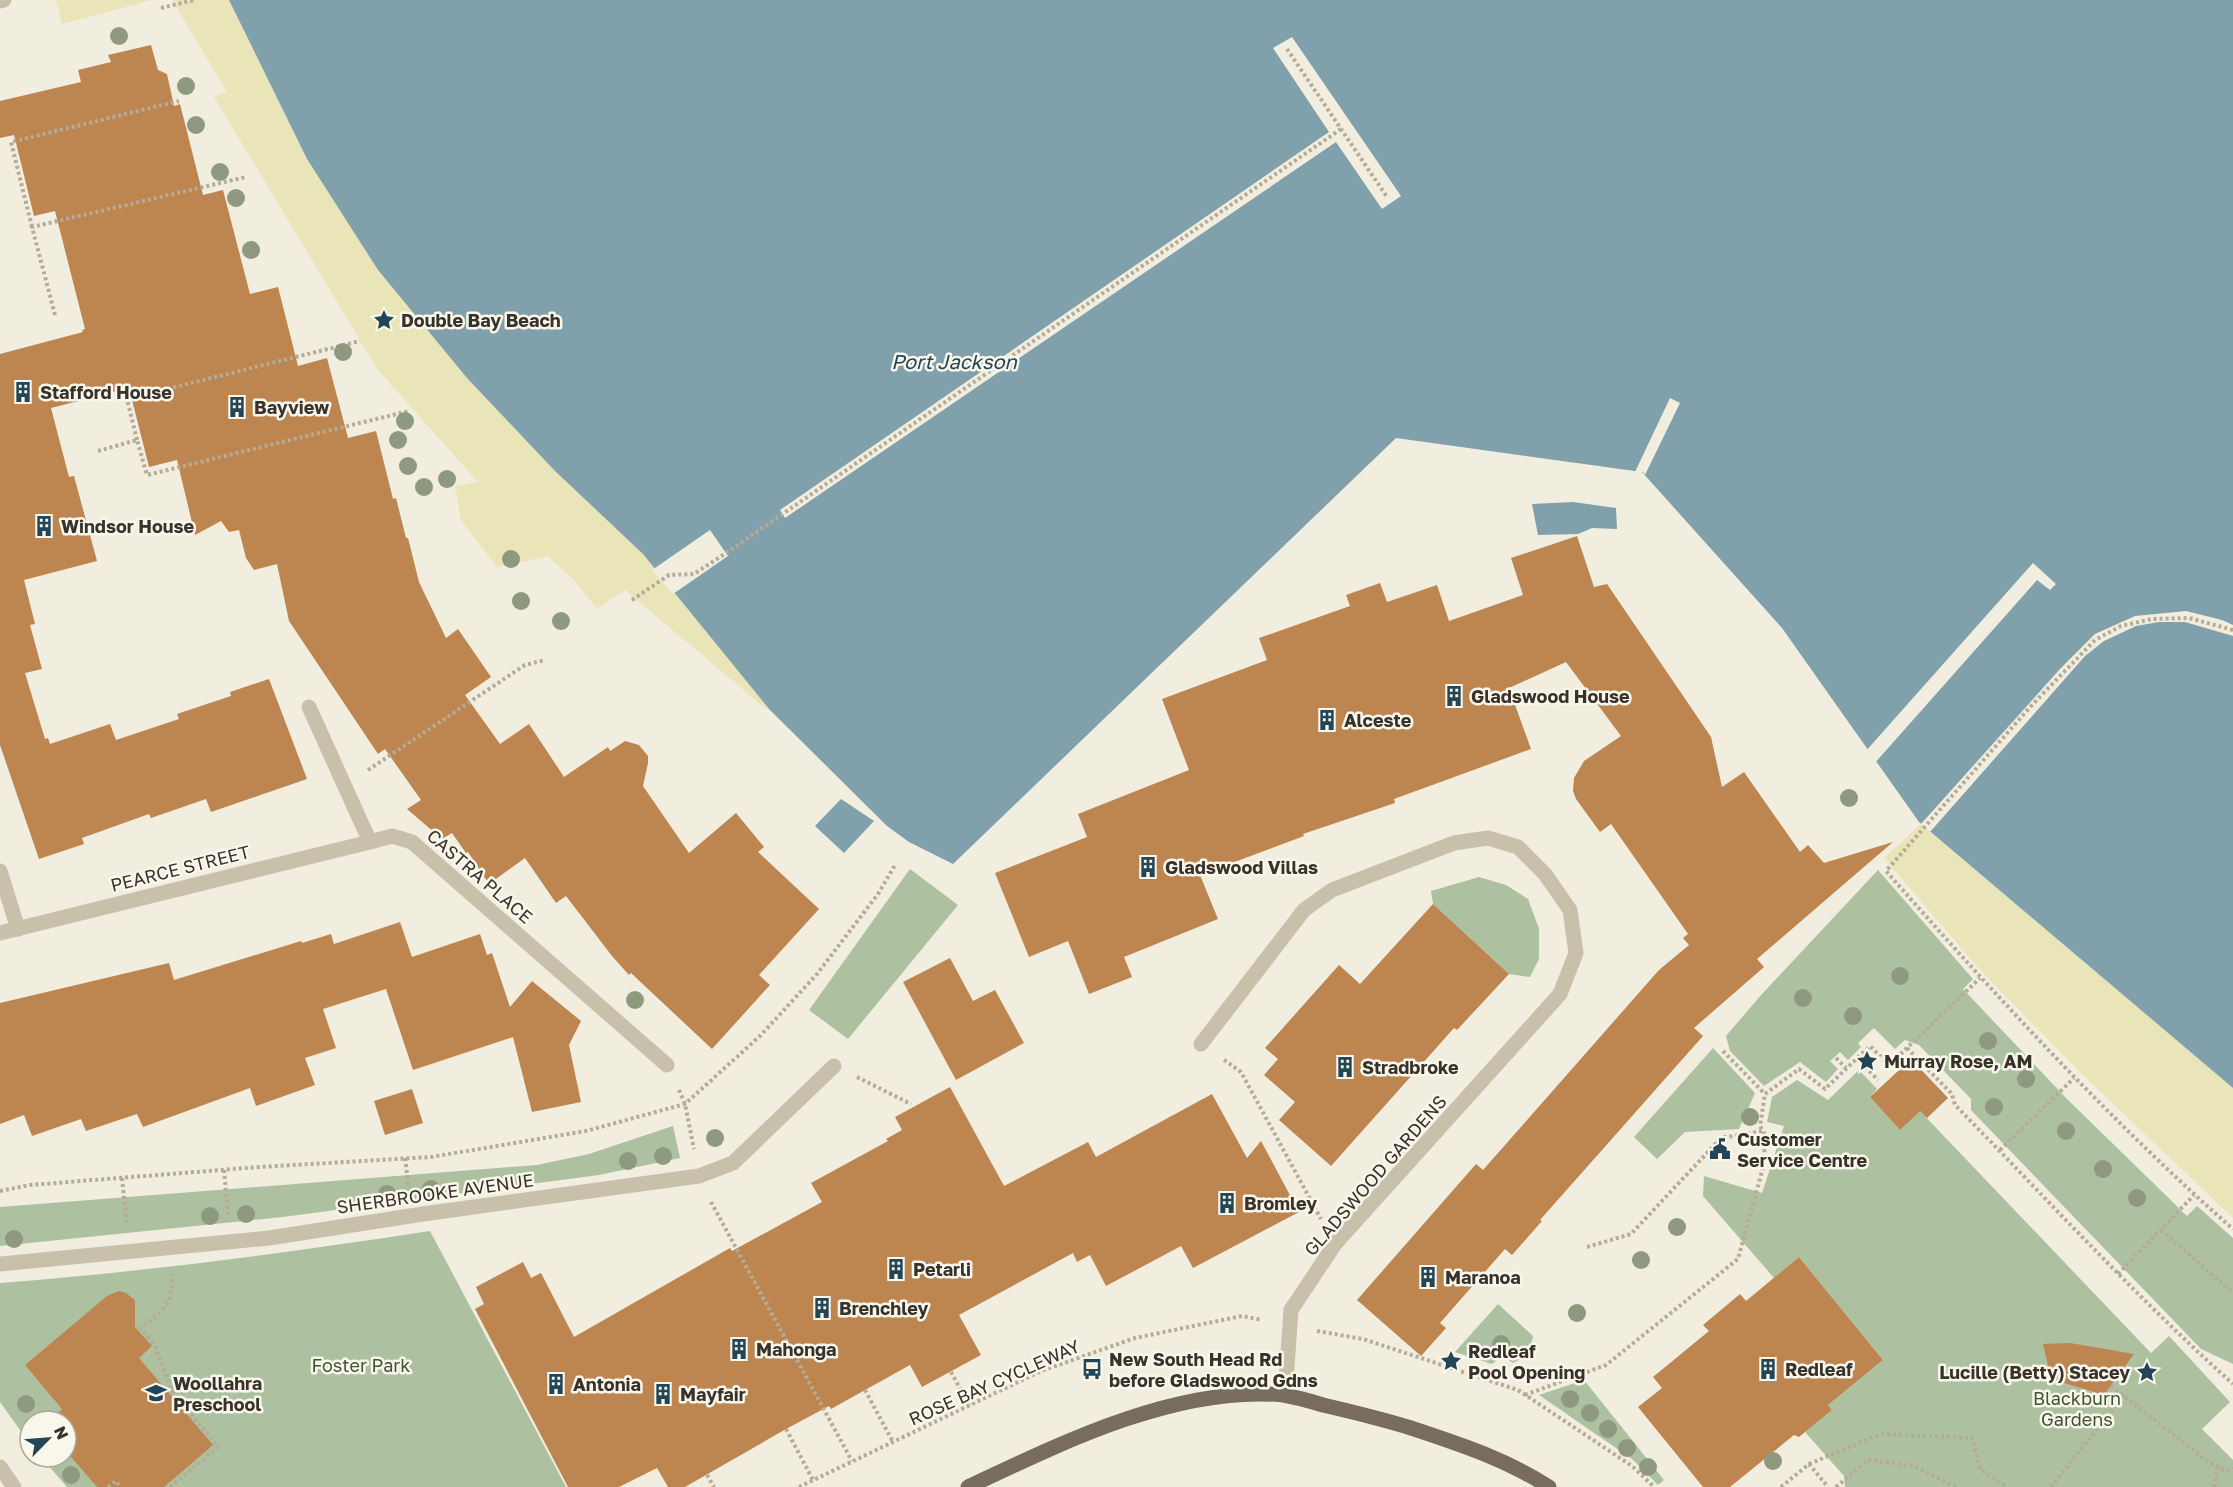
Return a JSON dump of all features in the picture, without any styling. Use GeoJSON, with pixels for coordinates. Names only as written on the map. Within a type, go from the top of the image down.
{"type":"FeatureCollection","features":[{"type":"Feature","properties":{"kind":"main road"},"geometry":{"type":"LineString","coordinates":[[968,1487],[1074,1440],[1162,1408],[1211,1397],[1247,1394],[1285,1395],[1379,1418],[1476,1449],[1549,1487]]}},
{"type":"Feature","properties":{"kind":"street"},"geometry":{"type":"LineString","coordinates":[[309,707],[370,842]]}},
{"type":"Feature","properties":{"kind":"street","name":"CASTRA PLACE"},"geometry":{"type":"LineString","coordinates":[[370,842],[392,836],[412,842],[667,1065]]}},
{"type":"Feature","properties":{"kind":"street","name":"GLADSWOOD GARDENS"},"geometry":{"type":"LineString","coordinates":[[1201,1044],[1304,910],[1332,890],[1454,843],[1488,838],[1518,847],[1545,874],[1570,910],[1576,953],[1560,994],[1335,1244],[1291,1310],[1285,1395]]}},
{"type":"Feature","properties":{"kind":"street","name":"PEARCE STREET"},"geometry":{"type":"LineString","coordinates":[[0,933],[370,842]]}},
{"type":"Feature","properties":{"kind":"street"},"geometry":{"type":"LineString","coordinates":[[0,871],[18,929]]}},
{"type":"Feature","properties":{"kind":"street","name":"SHERBROOKE AVENUE"},"geometry":{"type":"LineString","coordinates":[[0,1264],[269,1238],[392,1218],[699,1176],[734,1163],[834,1066]]}},
{"type":"Feature","properties":{"kind":"street"},"geometry":{"type":"LineString","coordinates":[[0,1467],[14,1487]]}},
{"type":"Feature","properties":{"kind":"path"},"geometry":{"type":"LineString","coordinates":[[160,8],[194,0]]}},
{"type":"Feature","properties":{"kind":"path"},"geometry":{"type":"LineString","coordinates":[[1287,50],[1387,197]]}},
{"type":"Feature","properties":{"kind":"path"},"geometry":{"type":"LineString","coordinates":[[55,315],[11,142],[179,101]]}},
{"type":"Feature","properties":{"kind":"path"},"geometry":{"type":"LineString","coordinates":[[632,600],[669,575],[693,574],[726,553],[1341,129]]}},
{"type":"Feature","properties":{"kind":"path"},"geometry":{"type":"LineString","coordinates":[[32,227],[246,177]]}},
{"type":"Feature","properties":{"kind":"path"},"geometry":{"type":"LineString","coordinates":[[360,341],[127,399],[147,475],[409,411]]}},
{"type":"Feature","properties":{"kind":"path"},"geometry":{"type":"LineString","coordinates":[[98,451],[137,440]]}},
{"type":"Feature","properties":{"kind":"path"},"geometry":{"type":"LineString","coordinates":[[2233,630],[2189,618],[2152,619],[2121,626],[2095,640],[2031,706],[1886,871],[1980,978],[2074,1078],[2194,1195],[2233,1229]]}},
{"type":"Feature","properties":{"kind":"path"},"geometry":{"type":"LineString","coordinates":[[393,753],[525,665],[545,660]]}},
{"type":"Feature","properties":{"kind":"path"},"geometry":{"type":"LineString","coordinates":[[0,1191],[30,1185],[431,1157],[586,1131],[685,1104],[760,1036],[817,974],[878,894],[895,865]]}},
{"type":"Feature","properties":{"kind":"path"},"geometry":{"type":"LineString","coordinates":[[1525,1395],[1606,1365],[1738,1259],[1763,1174],[1765,1134],[1760,1126],[1765,1094],[1799,1069],[1825,1089],[1870,1046],[1889,1065],[1980,978]]}},
{"type":"Feature","properties":{"kind":"path","name":"GLADSWOOD GARDENS"},"geometry":{"type":"LineString","coordinates":[[1201,1044],[1241,1072],[1317,1212]]}},
{"type":"Feature","properties":{"kind":"path"},"geometry":{"type":"LineString","coordinates":[[1906,1048],[1952,1094],[1955,1105],[2118,1274],[2176,1332],[2233,1384]]}},
{"type":"Feature","properties":{"kind":"path"},"geometry":{"type":"LineString","coordinates":[[1723,1050],[1765,1094]]}},
{"type":"Feature","properties":{"kind":"path"},"geometry":{"type":"LineString","coordinates":[[1836,1058],[1846,1068]]}},
{"type":"Feature","properties":{"kind":"path"},"geometry":{"type":"LineString","coordinates":[[1857,1058],[1878,1080]]}},
{"type":"Feature","properties":{"kind":"path"},"geometry":{"type":"LineString","coordinates":[[667,1065],[685,1104],[699,1176]]}},
{"type":"Feature","properties":{"kind":"path"},"geometry":{"type":"LineString","coordinates":[[853,1075],[911,1104]]}},
{"type":"Feature","properties":{"kind":"path"},"geometry":{"type":"LineString","coordinates":[[2000,1150],[2074,1078]]}},
{"type":"Feature","properties":{"kind":"path"},"geometry":{"type":"LineString","coordinates":[[1587,1247],[1631,1234],[1721,1138],[1763,1131]]}},
{"type":"Feature","properties":{"kind":"path"},"geometry":{"type":"LineString","coordinates":[[405,1158],[408,1185]]}},
{"type":"Feature","properties":{"kind":"path"},"geometry":{"type":"LineString","coordinates":[[224,1170],[231,1241]]}},
{"type":"Feature","properties":{"kind":"path"},"geometry":{"type":"LineString","coordinates":[[122,1178],[125,1208]]}},
{"type":"Feature","properties":{"kind":"path"},"geometry":{"type":"LineString","coordinates":[[707,1194],[852,1461]]}},
{"type":"Feature","properties":{"kind":"path"},"geometry":{"type":"LineString","coordinates":[[2118,1274],[2194,1195]]}},
{"type":"Feature","properties":{"kind":"path"},"geometry":{"type":"LineString","coordinates":[[2161,1230],[2233,1293]]}},
{"type":"Feature","properties":{"kind":"path"},"geometry":{"type":"LineString","coordinates":[[167,1248],[172,1283],[169,1303],[141,1328],[155,1346],[170,1392],[218,1447],[170,1487]]}},
{"type":"Feature","properties":{"kind":"path","name":"ROSE BAY CYCLEWAY"},"geometry":{"type":"LineString","coordinates":[[799,1487],[1041,1371],[1135,1338],[1242,1316]]}},
{"type":"Feature","properties":{"kind":"path"},"geometry":{"type":"LineString","coordinates":[[1363,1339],[1518,1390],[1632,1466],[1654,1487]]}},
{"type":"Feature","properties":{"kind":"path"},"geometry":{"type":"LineString","coordinates":[[951,1372],[969,1405]]}},
{"type":"Feature","properties":{"kind":"path"},"geometry":{"type":"LineString","coordinates":[[2111,1386],[2210,1463],[2227,1471],[2233,1469]]}},
{"type":"Feature","properties":{"kind":"path"},"geometry":{"type":"LineString","coordinates":[[865,1390],[893,1442]]}},
{"type":"Feature","properties":{"kind":"path"},"geometry":{"type":"LineString","coordinates":[[2051,1487],[2124,1395]]}},
{"type":"Feature","properties":{"kind":"path"},"geometry":{"type":"LineString","coordinates":[[786,1429],[813,1480]]}},
{"type":"Feature","properties":{"kind":"path"},"geometry":{"type":"LineString","coordinates":[[1781,1487],[1809,1464],[1881,1434],[1972,1438],[1980,1469],[2007,1487]]}},
{"type":"Feature","properties":{"kind":"path"},"geometry":{"type":"LineString","coordinates":[[1836,1487],[1868,1460],[1914,1466],[1957,1487]]}},
{"type":"Feature","properties":{"kind":"path"},"geometry":{"type":"LineString","coordinates":[[1809,1464],[1828,1487]]}},
{"type":"Feature","properties":{"kind":"path"},"geometry":{"type":"LineString","coordinates":[[2214,1487],[2218,1467]]}},
{"type":"Feature","properties":{"kind":"path"},"geometry":{"type":"LineString","coordinates":[[707,1475],[714,1487]]}},
{"type":"Feature","properties":{"kind":"path"},"geometry":{"type":"LineString","coordinates":[[108,1487],[116,1481],[120,1487]]}},
{"type":"Feature","properties":{"kind":"green space"},"geometry":{"type":"Polygon","coordinates":[[[910,869],[958,905],[848,1039],[809,1010],[910,869]]]}},
{"type":"Feature","properties":{"kind":"green space"},"geometry":{"type":"Polygon","coordinates":[[[1878,870],[1973,979],[1963,989],[2067,1099],[2187,1216],[2197,1206],[2233,1238],[2233,1364],[2201,1349],[1971,1110],[1971,1099],[1919,1045],[1905,1040],[1895,1049],[1874,1028],[1858,1043],[1861,1047],[1848,1060],[1840,1052],[1830,1061],[1838,1069],[1826,1082],[1800,1062],[1764,1086],[1730,1051],[1726,1036],[1762,994],[1878,870]]]}},
{"type":"Feature","properties":{"kind":"green space"},"geometry":{"type":"Polygon","coordinates":[[[1479,877],[1506,885],[1528,899],[1539,929],[1539,959],[1530,977],[1509,974],[1433,904],[1431,891],[1479,877]]]}},
{"type":"Feature","properties":{"kind":"green space"},"geometry":{"type":"Polygon","coordinates":[[[1713,1048],[1755,1093],[1739,1129],[1685,1132],[1657,1159],[1634,1137],[1713,1048]]]}},
{"type":"Feature","properties":{"kind":"green space","name":"Blackburn Gardens"},"geometry":{"type":"Polygon","coordinates":[[[1859,1070],[1877,1089],[1870,1097],[1900,1130],[1919,1110],[2151,1353],[2169,1336],[2230,1402],[2202,1429],[2233,1460],[2233,1487],[1845,1487],[1844,1476],[1805,1432],[1832,1410],[1828,1405],[1883,1360],[1799,1257],[1774,1278],[1703,1196],[1704,1176],[1762,1193],[1784,1126],[1767,1122],[1772,1097],[1797,1080],[1828,1100],[1859,1070]]]}},
{"type":"Feature","properties":{"kind":"green space"},"geometry":{"type":"Polygon","coordinates":[[[673,1126],[680,1158],[599,1175],[283,1217],[0,1246],[0,1207],[537,1165],[589,1154],[673,1126]]]}},
{"type":"Feature","properties":{"kind":"green space","name":"Foster Park"},"geometry":{"type":"Polygon","coordinates":[[[430,1231],[566,1487],[67,1487],[51,1469],[78,1469],[78,1409],[18,1409],[18,1427],[0,1402],[0,1283],[108,1273],[323,1247],[430,1231]]]}},
{"type":"Feature","properties":{"kind":"green space"},"geometry":{"type":"Polygon","coordinates":[[[1498,1304],[1533,1336],[1525,1355],[1513,1363],[1502,1356],[1492,1364],[1455,1352],[1498,1304]]]}},
{"type":"Feature","properties":{"kind":"green space"},"geometry":{"type":"Polygon","coordinates":[[[1584,1380],[1664,1480],[1658,1485],[1632,1459],[1539,1395],[1584,1380]]]}},
{"type":"Feature","properties":{"kind":"sand"},"geometry":{"type":"Polygon","coordinates":[[[56,0],[152,0],[62,24],[56,0]]]}},
{"type":"Feature","properties":{"kind":"sand","name":"Double Bay Beach"},"geometry":{"type":"Polygon","coordinates":[[[172,0],[229,0],[307,159],[378,270],[555,471],[643,554],[770,710],[625,590],[597,609],[574,580],[548,556],[497,567],[461,520],[455,486],[478,482],[378,370],[214,97],[227,92],[172,0]]]}},
{"type":"Feature","properties":{"kind":"sand"},"geometry":{"type":"Polygon","coordinates":[[[1921,824],[2233,1088],[2233,1218],[2082,1074],[1981,971],[1884,858],[1921,824]]]}},
{"type":"Feature","properties":{"kind":"water","name":"Port Jackson"},"geometry":{"type":"Polygon","coordinates":[[[229,0],[2233,0],[2233,1088],[1919,822],[1782,628],[1642,472],[1396,438],[953,864],[909,842],[887,826],[770,710],[643,554],[555,471],[467,378],[378,270],[307,159],[229,0]]]}},
{"type":"Feature","properties":{"kind":"water"},"geometry":{"type":"Polygon","coordinates":[[[1573,502],[1616,508],[1617,529],[1592,528],[1578,534],[1538,535],[1532,504],[1573,502]]]}},
{"type":"Feature","properties":{"kind":"water"},"geometry":{"type":"Polygon","coordinates":[[[841,799],[874,821],[844,853],[815,826],[841,799]]]}},
{"type":"Feature","properties":{"kind":"pier"},"geometry":{"type":"Polygon","coordinates":[[[1292,37],[1401,196],[1382,209],[1336,142],[785,518],[780,510],[1329,132],[1273,48],[1292,37]]]}},
{"type":"Feature","properties":{"kind":"pier"},"geometry":{"type":"Polygon","coordinates":[[[1670,398],[1680,403],[1645,475],[1643,472],[1635,472],[1670,398]]]}},
{"type":"Feature","properties":{"kind":"pier"},"geometry":{"type":"Polygon","coordinates":[[[710,530],[728,556],[673,594],[652,570],[710,530]]]}},
{"type":"Feature","properties":{"kind":"pier"},"geometry":{"type":"Polygon","coordinates":[[[2033,563],[2056,584],[2050,590],[2037,580],[1874,764],[1865,752],[2033,563]]]}},
{"type":"Feature","properties":{"kind":"pier"},"geometry":{"type":"Polygon","coordinates":[[[2186,611],[2233,625],[2233,636],[2185,622],[2159,622],[2136,626],[2104,641],[2085,656],[1930,832],[1921,824],[2060,669],[2095,634],[2135,616],[2186,611]]]}},
{"type":"Feature","properties":{"kind":"building"},"geometry":{"type":"Polygon","coordinates":[[[151,45],[158,70],[167,74],[174,106],[180,104],[203,195],[223,190],[250,294],[278,287],[298,366],[327,358],[348,438],[376,431],[393,499],[396,498],[419,582],[446,638],[458,629],[491,677],[465,695],[500,744],[529,724],[564,777],[608,747],[610,751],[625,741],[639,745],[648,756],[643,786],[689,853],[736,813],[764,847],[758,852],[819,909],[759,975],[770,985],[712,1049],[631,973],[629,975],[566,896],[556,903],[525,858],[489,884],[452,833],[442,839],[407,809],[421,800],[385,749],[378,754],[289,621],[277,564],[254,570],[246,558],[239,530],[229,532],[221,521],[195,535],[177,460],[149,467],[129,388],[51,408],[69,477],[74,476],[97,561],[24,580],[35,624],[30,625],[42,669],[25,673],[45,739],[48,738],[50,744],[110,724],[116,740],[179,719],[177,714],[231,696],[230,692],[269,679],[307,779],[211,812],[206,799],[151,818],[149,814],[82,838],[84,844],[39,859],[0,745],[0,354],[83,332],[82,330],[85,329],[55,211],[34,216],[14,135],[0,138],[0,101],[81,82],[78,70],[111,62],[108,55],[151,45]]]}},
{"type":"Feature","properties":{"kind":"building"},"geometry":{"type":"Polygon","coordinates":[[[1577,536],[1594,587],[1607,584],[1711,737],[1722,787],[1744,772],[1800,852],[1808,845],[1824,863],[1893,842],[1757,959],[1764,967],[1694,1028],[1703,1036],[1540,1220],[1542,1221],[1512,1255],[1505,1249],[1440,1323],[1446,1328],[1421,1356],[1357,1300],[1476,1164],[1483,1170],[1659,970],[1689,945],[1683,938],[1688,934],[1611,824],[1600,832],[1576,799],[1573,791],[1574,778],[1584,761],[1621,736],[1566,662],[1509,688],[1531,749],[1394,799],[1395,803],[1303,834],[1304,836],[1200,875],[1218,919],[1124,957],[1132,977],[1089,994],[1068,941],[1029,957],[995,873],[1087,837],[1078,814],[1189,770],[1162,699],[1267,660],[1259,638],[1350,606],[1346,595],[1380,583],[1387,602],[1437,585],[1449,621],[1523,595],[1511,558],[1577,536]]]}},
{"type":"Feature","properties":{"kind":"building","name":"Stradbroke"},"geometry":{"type":"Polygon","coordinates":[[[1433,904],[1509,974],[1457,1030],[1454,1028],[1331,1166],[1279,1120],[1295,1102],[1264,1075],[1278,1059],[1265,1048],[1339,965],[1360,984],[1433,904]]]}},
{"type":"Feature","properties":{"kind":"building"},"geometry":{"type":"Polygon","coordinates":[[[400,922],[412,957],[480,934],[487,955],[492,953],[510,1007],[532,981],[581,1021],[569,1045],[581,1102],[532,1112],[513,1037],[413,1070],[386,989],[323,1009],[336,1048],[305,1058],[315,1085],[256,1106],[250,1088],[143,1127],[137,1114],[86,1131],[81,1119],[32,1136],[24,1115],[0,1124],[0,1003],[169,963],[174,980],[301,941],[302,943],[331,934],[334,944],[400,922]]]}},
{"type":"Feature","properties":{"kind":"building"},"geometry":{"type":"Polygon","coordinates":[[[950,958],[973,1001],[995,990],[1024,1043],[956,1080],[903,982],[950,958]]]}},
{"type":"Feature","properties":{"kind":"building"},"geometry":{"type":"Polygon","coordinates":[[[1911,1059],[1948,1098],[1927,1118],[1920,1111],[1900,1130],[1870,1097],[1911,1059]]]}},
{"type":"Feature","properties":{"kind":"building"},"geometry":{"type":"Polygon","coordinates":[[[950,1087],[1004,1186],[1088,1142],[1096,1157],[1212,1094],[1247,1158],[1261,1141],[1299,1212],[1193,1268],[1181,1246],[1106,1286],[1090,1255],[1077,1262],[1073,1253],[959,1315],[981,1355],[922,1387],[910,1365],[831,1409],[829,1406],[786,1429],[685,1487],[668,1487],[657,1468],[619,1487],[568,1487],[475,1309],[484,1304],[476,1287],[523,1262],[531,1278],[541,1273],[574,1337],[730,1248],[732,1251],[822,1202],[811,1183],[888,1141],[886,1139],[902,1130],[895,1117],[950,1087]]]}},
{"type":"Feature","properties":{"kind":"building"},"geometry":{"type":"Polygon","coordinates":[[[412,1089],[423,1123],[385,1135],[374,1101],[412,1089]]]}},
{"type":"Feature","properties":{"kind":"building","name":"Redleaf"},"geometry":{"type":"Polygon","coordinates":[[[1799,1257],[1883,1360],[1828,1405],[1832,1410],[1799,1437],[1794,1435],[1730,1487],[1703,1487],[1638,1407],[1662,1388],[1653,1377],[1709,1331],[1703,1325],[1740,1294],[1746,1301],[1799,1257]]]}},
{"type":"Feature","properties":{"kind":"building"},"geometry":{"type":"Polygon","coordinates":[[[119,1291],[135,1300],[135,1327],[152,1346],[139,1358],[213,1445],[164,1487],[97,1487],[78,1465],[78,1409],[62,1409],[25,1365],[107,1296],[119,1291]]]}},
{"type":"Feature","properties":{"kind":"building"},"geometry":{"type":"Polygon","coordinates":[[[2070,1343],[2134,1354],[2104,1395],[2051,1379],[2043,1344],[2070,1343]]]}},
{"type":"Feature","properties":{"kind":"place","name":"Double Bay Beach"},"geometry":{"type":"Point","coordinates":[384,320]}},
{"type":"Feature","properties":{"kind":"place","name":"Stafford House"},"geometry":{"type":"Point","coordinates":[23,392]}},
{"type":"Feature","properties":{"kind":"place","name":"Bayview"},"geometry":{"type":"Point","coordinates":[237,407]}},
{"type":"Feature","properties":{"kind":"place","name":"Windsor House"},"geometry":{"type":"Point","coordinates":[44,526]}},
{"type":"Feature","properties":{"kind":"place","name":"Gladswood House"},"geometry":{"type":"Point","coordinates":[1454,696]}},
{"type":"Feature","properties":{"kind":"place","name":"Alceste"},"geometry":{"type":"Point","coordinates":[1327,720]}},
{"type":"Feature","properties":{"kind":"place","name":"Gladswood Villas"},"geometry":{"type":"Point","coordinates":[1148,867]}},
{"type":"Feature","properties":{"kind":"place","name":"Murray Rose, AM"},"geometry":{"type":"Point","coordinates":[1867,1061]}},
{"type":"Feature","properties":{"kind":"place","name":"Stradbroke"},"geometry":{"type":"Point","coordinates":[1345,1067]}},
{"type":"Feature","properties":{"kind":"place","name":"Customer Service Centre"},"geometry":{"type":"Point","coordinates":[1720,1149]}},
{"type":"Feature","properties":{"kind":"place","name":"Bromley"},"geometry":{"type":"Point","coordinates":[1227,1203]}},
{"type":"Feature","properties":{"kind":"place","name":"Petarli"},"geometry":{"type":"Point","coordinates":[896,1269]}},
{"type":"Feature","properties":{"kind":"place","name":"Maranoa"},"geometry":{"type":"Point","coordinates":[1428,1277]}},
{"type":"Feature","properties":{"kind":"place","name":"Brenchley"},"geometry":{"type":"Point","coordinates":[822,1308]}},
{"type":"Feature","properties":{"kind":"place","name":"Mahonga"},"geometry":{"type":"Point","coordinates":[739,1349]}},
{"type":"Feature","properties":{"kind":"place","name":"Redleaf Pool Opening"},"geometry":{"type":"Point","coordinates":[1451,1361]}},
{"type":"Feature","properties":{"kind":"place","name":"New South Head Rd before Gladswood Gdns"},"geometry":{"type":"Point","coordinates":[1092,1369]}},
{"type":"Feature","properties":{"kind":"place","name":"Redleaf"},"geometry":{"type":"Point","coordinates":[1768,1369]}},
{"type":"Feature","properties":{"kind":"place","name":"Lucille (Betty) Stacey"},"geometry":{"type":"Point","coordinates":[2147,1372]}},
{"type":"Feature","properties":{"kind":"place","name":"Antonia"},"geometry":{"type":"Point","coordinates":[556,1384]}},
{"type":"Feature","properties":{"kind":"place","name":"Woollahra Preschool"},"geometry":{"type":"Point","coordinates":[156,1393]}},
{"type":"Feature","properties":{"kind":"place","name":"Mayfair"},"geometry":{"type":"Point","coordinates":[663,1394]}}]}
